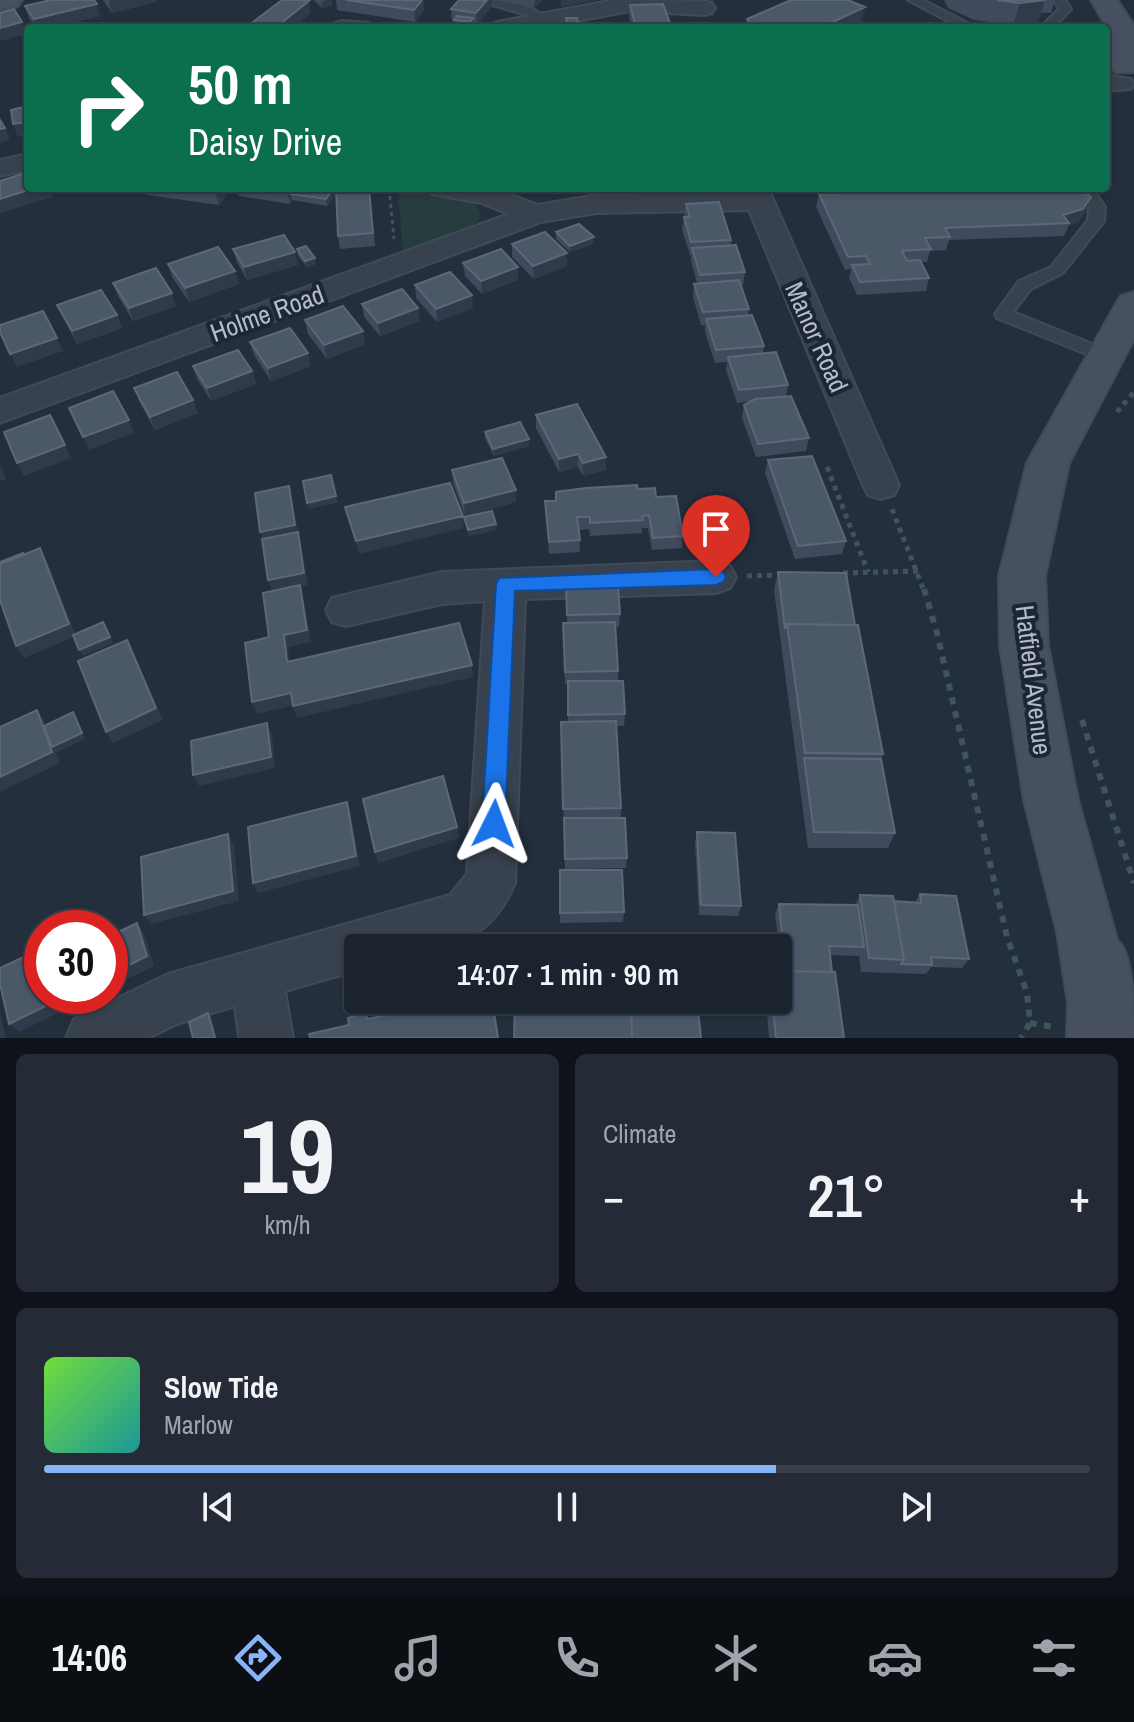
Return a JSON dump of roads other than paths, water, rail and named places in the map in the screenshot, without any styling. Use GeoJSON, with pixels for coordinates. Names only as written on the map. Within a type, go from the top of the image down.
{"type":"FeatureCollection","features":[{"type":"Feature","properties":{"kind":"street"},"geometry":{"type":"LineString","coordinates":[[0,2],[9,0]]}},
{"type":"Feature","properties":{"kind":"street"},"geometry":{"type":"LineString","coordinates":[[1104,0],[1120,26],[1124,78]]}},
{"type":"Feature","properties":{"kind":"street"},"geometry":{"type":"LineString","coordinates":[[519,24],[628,2],[706,12]]}},
{"type":"Feature","properties":{"kind":"street"},"geometry":{"type":"LineString","coordinates":[[0,168],[24,163]]}},
{"type":"Feature","properties":{"kind":"street"},"geometry":{"type":"LineString","coordinates":[[468,192],[487,195],[535,214]]}},
{"type":"Feature","properties":{"kind":"street","name":"Holme Road"},"geometry":{"type":"LineString","coordinates":[[0,411],[535,214],[596,204],[756,195]]}},
{"type":"Feature","properties":{"kind":"street","name":"Manor Road"},"geometry":{"type":"LineString","coordinates":[[756,195],[881,485]]}},
{"type":"Feature","properties":{"kind":"street","name":"Hatfield Avenue"},"geometry":{"type":"LineString","coordinates":[[1098,1038],[1098,1003],[1086,932],[1048,785],[1024,646],[1022,576],[1048,463],[1120,374],[1134,304]]}},
{"type":"Feature","properties":{"kind":"street"},"geometry":{"type":"LineString","coordinates":[[346,610],[442,588],[716,577]]}},
{"type":"Feature","properties":{"kind":"street"},"geometry":{"type":"LineString","coordinates":[[93,1038],[168,1000],[465,915],[491,883],[506,584]]}},
{"type":"Feature","properties":{"kind":"street","name":"Hatfield Avenue"},"geometry":{"type":"LineString","coordinates":[[1086,932],[1134,1021]]}},
{"type":"Feature","properties":{"kind":"street"},"geometry":{"type":"LineString","coordinates":[[256,974],[266,1038]]}},
{"type":"Feature","properties":{"kind":"lane"},"geometry":{"type":"LineString","coordinates":[[481,0],[534,13],[541,19]]}},
{"type":"Feature","properties":{"kind":"lane"},"geometry":{"type":"LineString","coordinates":[[914,0],[963,24]]}},
{"type":"Feature","properties":{"kind":"lane"},"geometry":{"type":"LineString","coordinates":[[1050,24],[1065,9],[1059,0]]}},
{"type":"Feature","properties":{"kind":"lane"},"geometry":{"type":"LineString","coordinates":[[1083,192],[1097,207],[1096,221],[1057,270],[1025,285],[1003,314],[1120,374]]}}]}
